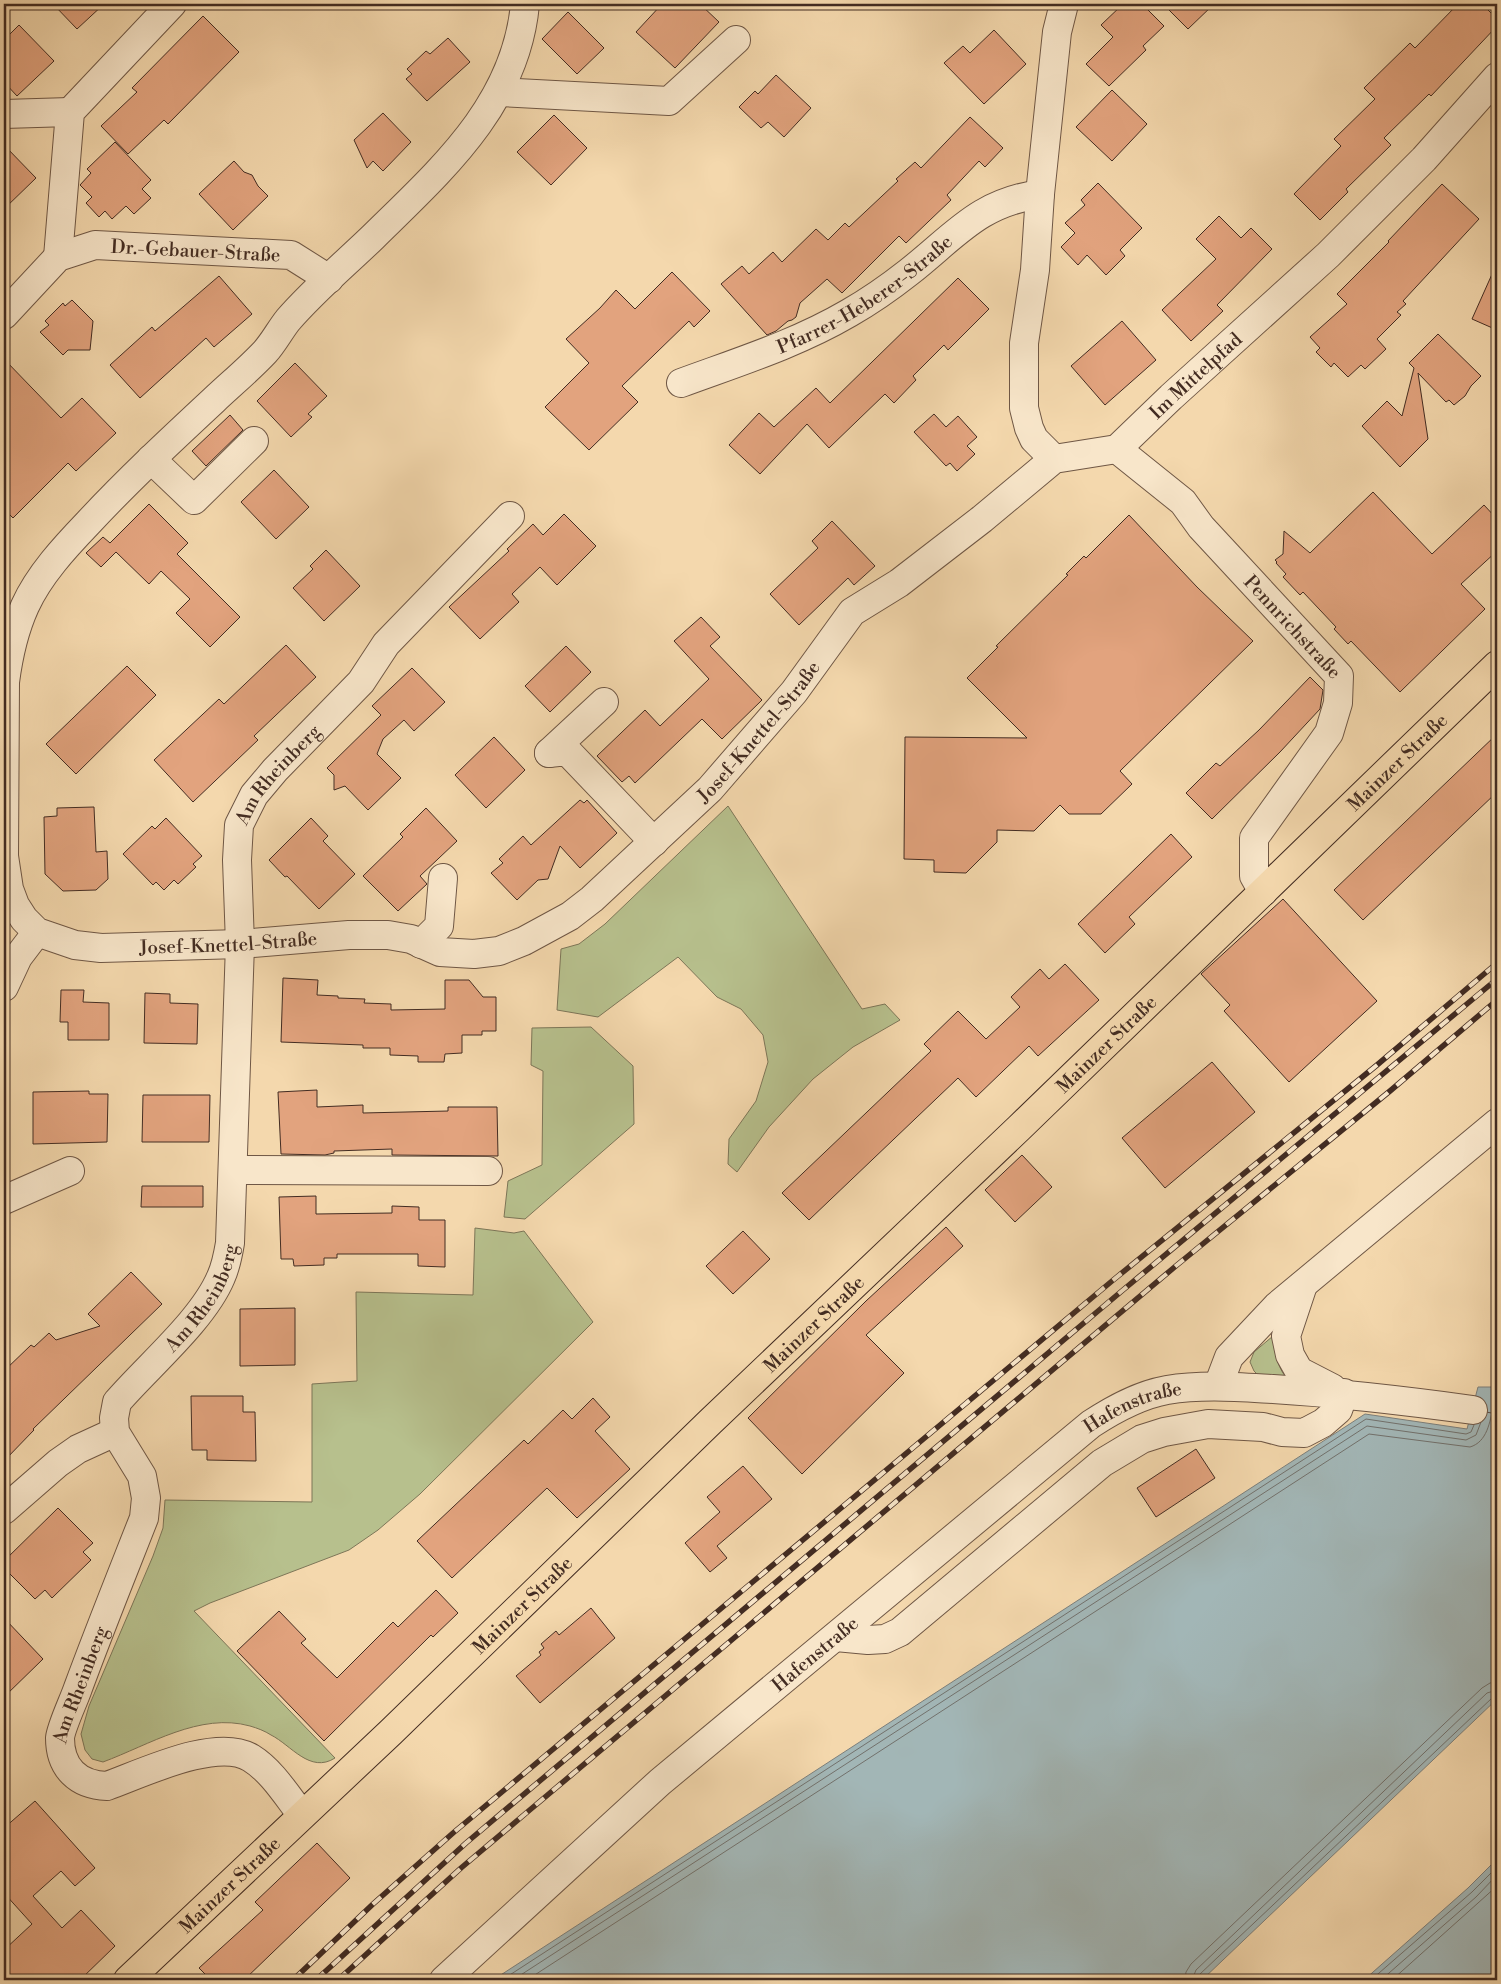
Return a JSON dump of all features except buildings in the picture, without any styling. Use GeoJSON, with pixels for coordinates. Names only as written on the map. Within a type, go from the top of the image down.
{"type":"FeatureCollection","features":[{"type":"Feature","properties":{"kind":"main road","name":"Mainzer Straße"},"geometry":{"type":"LineString","coordinates":[[128,1980],[391,1732],[714,1418],[1018,1128],[1497,665]]}},
{"type":"Feature","properties":{"kind":"street"},"geometry":{"type":"LineString","coordinates":[[58,257],[70,112],[172,4]]}},
{"type":"Feature","properties":{"kind":"street"},"geometry":{"type":"LineString","coordinates":[[14,606],[113,496],[265,351],[288,321],[429,181],[477,127],[499,92],[511,66],[523,23],[525,4]]}},
{"type":"Feature","properties":{"kind":"street"},"geometry":{"type":"LineString","coordinates":[[1064,4],[1057,32],[1040,194],[1035,270],[1024,343],[1024,408],[1034,439],[1054,458],[1117,449]]}},
{"type":"Feature","properties":{"kind":"street"},"geometry":{"type":"LineString","coordinates":[[499,92],[669,101],[736,40]]}},
{"type":"Feature","properties":{"kind":"street","name":"Im Mittelpfad"},"geometry":{"type":"LineString","coordinates":[[1117,449],[1171,397],[1328,255],[1424,159],[1497,78]]}},
{"type":"Feature","properties":{"kind":"street"},"geometry":{"type":"LineString","coordinates":[[4,114],[70,112]]}},
{"type":"Feature","properties":{"kind":"street","name":"Pfarrer-Heberer-Straße"},"geometry":{"type":"LineString","coordinates":[[681,383],[768,352],[826,326],[890,287],[970,221],[989,209],[1018,197],[1040,194]]}},
{"type":"Feature","properties":{"kind":"street","name":"Dr.-Gebauer-Straße"},"geometry":{"type":"LineString","coordinates":[[4,315],[58,257],[95,245],[291,255],[329,279]]}},
{"type":"Feature","properties":{"kind":"street"},"geometry":{"type":"LineString","coordinates":[[151,460],[194,500],[254,441]]}},
{"type":"Feature","properties":{"kind":"street","name":"Pennrichstraße"},"geometry":{"type":"LineString","coordinates":[[1117,449],[1183,502],[1202,527],[1339,676],[1338,703],[1329,733],[1254,838],[1254,876],[1263,892]]}},
{"type":"Feature","properties":{"kind":"street","name":"Josef-Knettel-Straße"},"geometry":{"type":"LineString","coordinates":[[14,606],[5,682],[4,856],[9,890],[15,905],[24,919],[37,932],[75,945],[101,948],[240,944],[349,935],[388,935],[411,939],[440,952],[474,954],[499,951],[524,941],[570,916],[592,899],[710,789],[794,692],[852,612],[899,583],[982,519],[1054,458]]}},
{"type":"Feature","properties":{"kind":"street","name":"Am Rheinberg"},"geometry":{"type":"LineString","coordinates":[[302,1815],[262,1767],[251,1757],[233,1751],[210,1751],[187,1757],[107,1786],[94,1785],[79,1780],[69,1768],[63,1756],[60,1737],[144,1518],[146,1498],[142,1476],[115,1432],[114,1418],[117,1402],[191,1321],[212,1294],[221,1278],[230,1244],[240,944],[237,860],[239,825],[254,795],[275,770],[361,682],[386,644],[510,516]]}},
{"type":"Feature","properties":{"kind":"street"},"geometry":{"type":"LineString","coordinates":[[604,702],[549,753],[567,751],[654,842]]}},
{"type":"Feature","properties":{"kind":"street"},"geometry":{"type":"LineString","coordinates":[[421,944],[439,926],[443,878]]}},
{"type":"Feature","properties":{"kind":"street"},"geometry":{"type":"LineString","coordinates":[[4,987],[18,957],[37,932]]}},
{"type":"Feature","properties":{"kind":"street"},"geometry":{"type":"LineString","coordinates":[[1218,1386],[1228,1357],[1277,1306],[1497,1123]]}},
{"type":"Feature","properties":{"kind":"street"},"geometry":{"type":"LineString","coordinates":[[233,1170],[488,1171]]}},
{"type":"Feature","properties":{"kind":"street"},"geometry":{"type":"LineString","coordinates":[[4,1200],[70,1172]]}},
{"type":"Feature","properties":{"kind":"street","name":"Hafenstraße"},"geometry":{"type":"LineString","coordinates":[[1303,1285],[1286,1336],[1290,1355],[1299,1371],[1344,1393]]}},
{"type":"Feature","properties":{"kind":"street","name":"Hafenstraße"},"geometry":{"type":"LineString","coordinates":[[444,1980],[660,1782],[1091,1424],[1116,1408],[1141,1397],[1166,1390],[1218,1386],[1344,1393],[1474,1410]]}},
{"type":"Feature","properties":{"kind":"street"},"geometry":{"type":"LineString","coordinates":[[836,1636],[885,1639],[900,1632],[1102,1463],[1142,1440],[1164,1432],[1208,1424],[1263,1427],[1282,1432],[1304,1433],[1323,1423],[1338,1410],[1344,1393]]}},
{"type":"Feature","properties":{"kind":"street"},"geometry":{"type":"LineString","coordinates":[[4,1510],[58,1463],[78,1449],[115,1432]]}},
{"type":"Feature","properties":{"kind":"green space"},"geometry":{"type":"Polygon","coordinates":[[[728,806],[862,1009],[885,1004],[900,1020],[853,1047],[813,1079],[769,1127],[737,1172],[728,1164],[729,1139],[756,1101],[768,1062],[763,1035],[741,1009],[717,997],[678,957],[598,1017],[557,1010],[561,949],[579,944],[605,924],[728,806]]]}},
{"type":"Feature","properties":{"kind":"green space"},"geometry":{"type":"Polygon","coordinates":[[[591,1027],[633,1066],[634,1124],[525,1219],[504,1217],[508,1181],[542,1165],[543,1071],[531,1065],[532,1028],[591,1027]]]}},
{"type":"Feature","properties":{"kind":"green space"},"geometry":{"type":"Polygon","coordinates":[[[475,1228],[514,1233],[524,1231],[593,1322],[420,1494],[378,1530],[349,1550],[210,1603],[194,1611],[335,1758],[317,1763],[301,1756],[264,1731],[250,1726],[231,1723],[212,1723],[175,1732],[103,1762],[92,1759],[85,1750],[81,1734],[89,1706],[153,1556],[163,1528],[165,1500],[312,1502],[312,1384],[357,1381],[356,1292],[473,1295],[475,1228]]]}},
{"type":"Feature","properties":{"kind":"green space"},"geometry":{"type":"Polygon","coordinates":[[[1273,1336],[1276,1357],[1285,1376],[1284,1378],[1259,1376],[1254,1371],[1250,1362],[1254,1352],[1273,1336]]]}},
{"type":"Feature","properties":{"kind":"water"},"geometry":{"type":"Polygon","coordinates":[[[1478,1387],[1497,1387],[1497,1699],[1202,1980],[493,1980],[1365,1414],[1467,1429],[1478,1387]]]}},
{"type":"Feature","properties":{"kind":"water"},"geometry":{"type":"Polygon","coordinates":[[[1497,1859],[1497,1980],[1364,1980],[1468,1888],[1497,1859]]]}},
{"type":"Feature","properties":{"kind":"ferry route"},"geometry":{"type":"LineString","coordinates":[[1486,1412],[1497,1414]]}},
{"type":"Feature","properties":{"kind":"railway"},"geometry":{"type":"LineString","coordinates":[[293,1980],[373,1904],[453,1833],[1112,1281],[1377,1065],[1497,963]]}},
{"type":"Feature","properties":{"kind":"railway"},"geometry":{"type":"LineString","coordinates":[[316,1980],[466,1843],[1123,1290],[1497,979]]}},
{"type":"Feature","properties":{"kind":"railway"},"geometry":{"type":"LineString","coordinates":[[338,1980],[461,1868],[1177,1265],[1390,1091],[1497,1000]]}}]}
